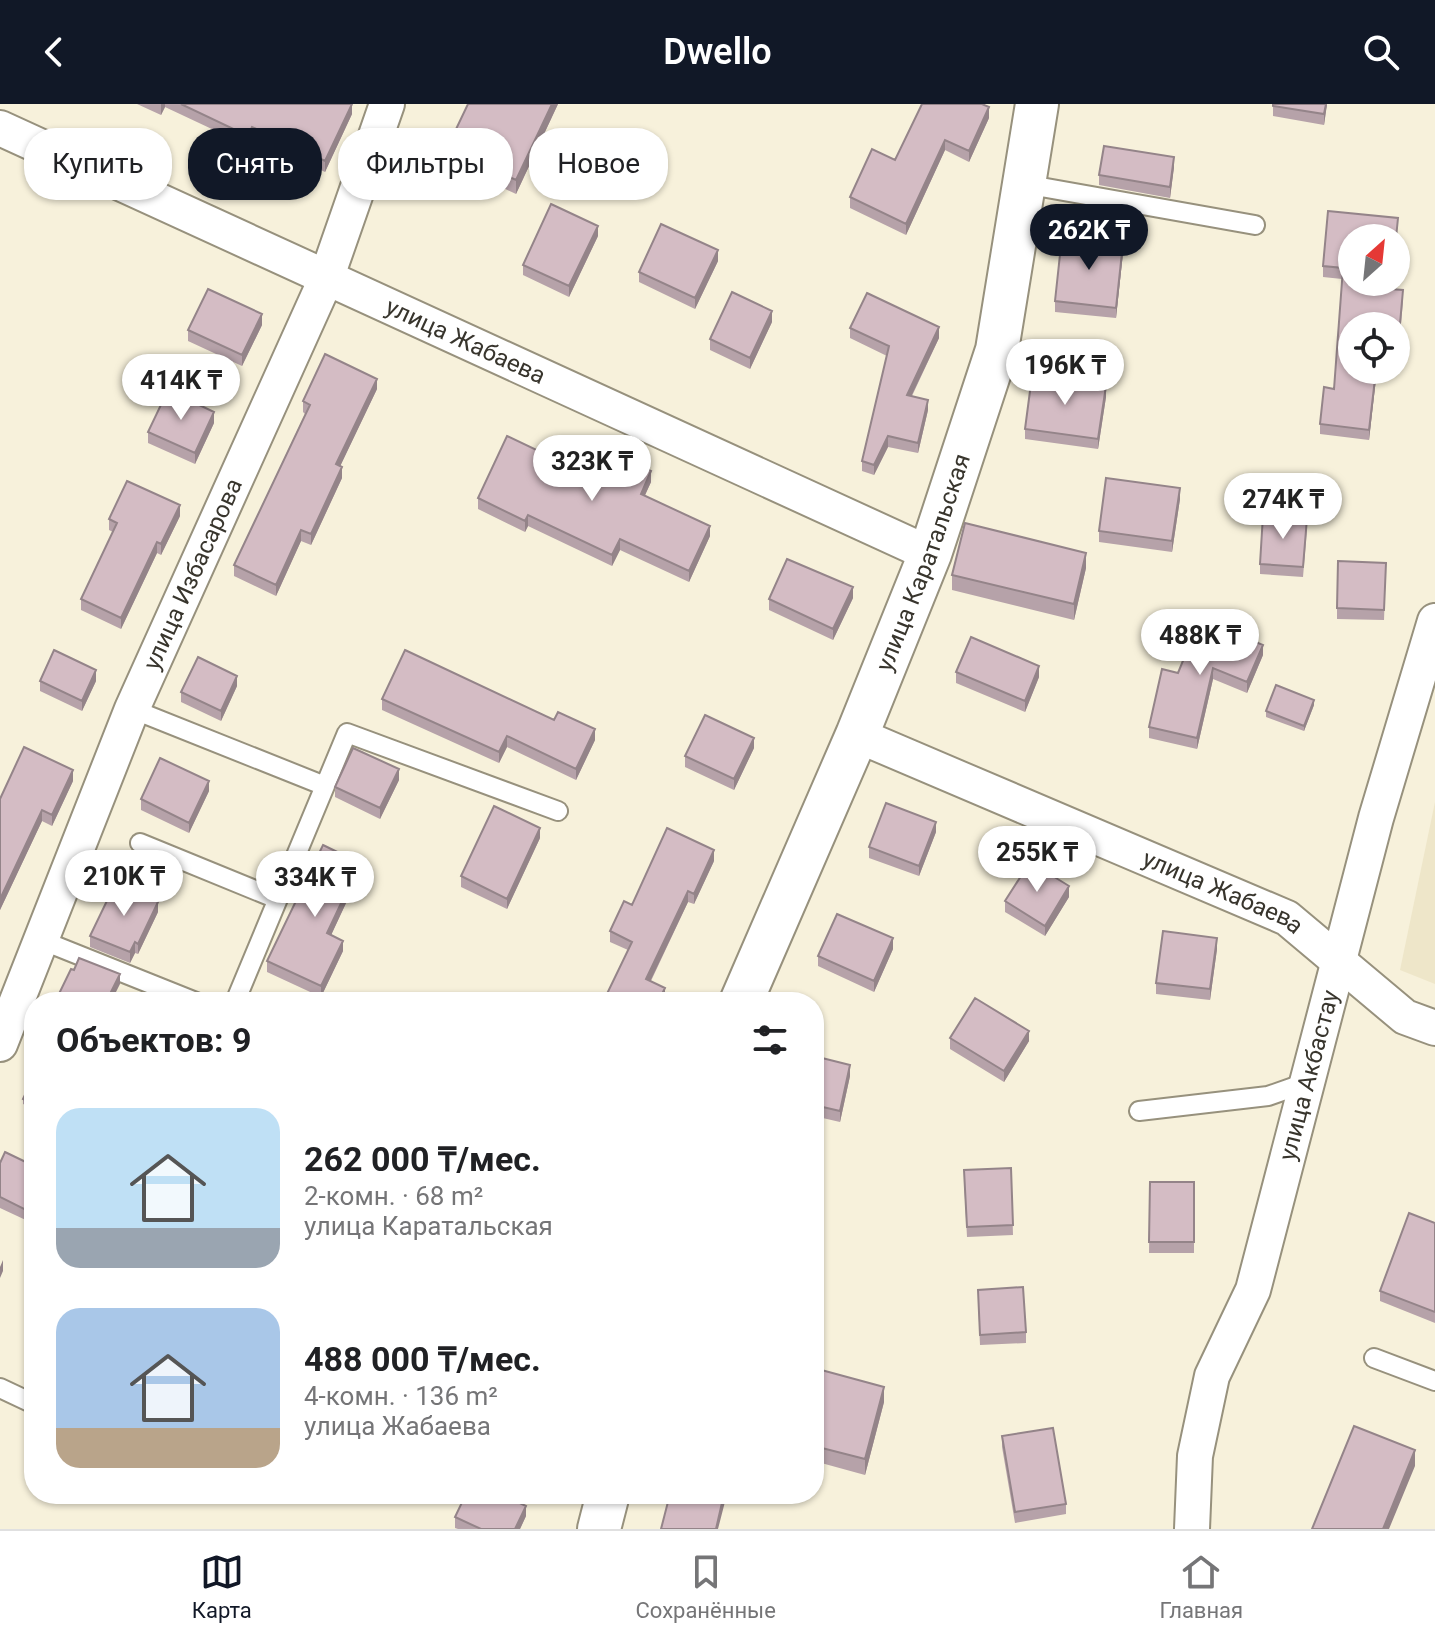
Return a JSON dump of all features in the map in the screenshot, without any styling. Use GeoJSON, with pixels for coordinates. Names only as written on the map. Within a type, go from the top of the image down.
{"type":"FeatureCollection","features":[{"type":"Feature","properties":{"kind":"street","name":"улица Избасарова"},"geometry":{"type":"LineString","coordinates":[[0,1044],[132,709],[326,279],[387,104]]}},
{"type":"Feature","properties":{"kind":"street","name":"улица Каратальская"},"geometry":{"type":"LineString","coordinates":[[745,992],[857,735],[930,554],[997,350],[1037,104]]}},
{"type":"Feature","properties":{"kind":"street","name":"улица Жабаева"},"geometry":{"type":"LineString","coordinates":[[0,128],[930,554]]}},
{"type":"Feature","properties":{"kind":"street","name":"улица Акбастау"},"geometry":{"type":"LineString","coordinates":[[1192,1529],[1195,1456],[1212,1376],[1253,1290],[1376,818],[1435,621]]}},
{"type":"Feature","properties":{"kind":"street","name":"улица Жабаева"},"geometry":{"type":"LineString","coordinates":[[857,735],[1287,918],[1405,1017],[1435,1028]]}},
{"type":"Feature","properties":{"kind":"street"},"geometry":{"type":"LineString","coordinates":[[599,1529],[605,1504]]}},
{"type":"Feature","properties":{"kind":"lane"},"geometry":{"type":"LineString","coordinates":[[1024,184],[1255,225]]}},
{"type":"Feature","properties":{"kind":"lane"},"geometry":{"type":"LineString","coordinates":[[132,709],[325,786]]}},
{"type":"Feature","properties":{"kind":"lane"},"geometry":{"type":"LineString","coordinates":[[239,992],[347,733],[558,811]]}},
{"type":"Feature","properties":{"kind":"lane"},"geometry":{"type":"LineString","coordinates":[[140,843],[277,899]]}},
{"type":"Feature","properties":{"kind":"lane"},"geometry":{"type":"LineString","coordinates":[[41,940],[171,992]]}},
{"type":"Feature","properties":{"kind":"lane"},"geometry":{"type":"LineString","coordinates":[[1139,1111],[1268,1096],[1308,1082]]}},
{"type":"Feature","properties":{"kind":"lane"},"geometry":{"type":"LineString","coordinates":[[1374,1358],[1435,1381]]}},
{"type":"Feature","properties":{"kind":"lane"},"geometry":{"type":"LineString","coordinates":[[0,1388],[24,1399]]}},
{"type":"Feature","properties":{"kind":"shaded area"},"geometry":{"type":"Polygon","coordinates":[[[1435,802],[1435,984],[1400,970],[1435,802]]]}},
{"type":"Feature","properties":{"kind":"building"},"geometry":{"type":"Polygon","coordinates":[[[181,104],[352,104],[325,161],[322,160],[322,128],[231,128],[181,104]]]}},
{"type":"Feature","properties":{"kind":"building"},"geometry":{"type":"Polygon","coordinates":[[[468,104],[552,104],[541,128],[529,128],[529,153],[516,180],[513,179],[513,128],[457,128],[468,104]]]}},
{"type":"Feature","properties":{"kind":"building"},"geometry":{"type":"Polygon","coordinates":[[[922,104],[982,104],[989,107],[969,151],[945,140],[906,224],[850,197],[872,149],[895,160],[922,104]]]}},
{"type":"Feature","properties":{"kind":"building"},"geometry":{"type":"Polygon","coordinates":[[[1273,104],[1326,104],[1324,114],[1273,104]]]}},
{"type":"Feature","properties":{"kind":"building"},"geometry":{"type":"Polygon","coordinates":[[[1104,146],[1174,157],[1170,187],[1099,175],[1104,146]]]}},
{"type":"Feature","properties":{"kind":"building"},"geometry":{"type":"Polygon","coordinates":[[[551,204],[598,226],[569,286],[523,265],[551,204]]]}},
{"type":"Feature","properties":{"kind":"building"},"geometry":{"type":"Polygon","coordinates":[[[1328,211],[1398,218],[1397,224],[1338,224],[1338,268],[1323,266],[1328,211]]]}},
{"type":"Feature","properties":{"kind":"building"},"geometry":{"type":"Polygon","coordinates":[[[661,224],[718,250],[695,298],[639,272],[661,224]]]}},
{"type":"Feature","properties":{"kind":"building"},"geometry":{"type":"Polygon","coordinates":[[[1062,236],[1123,243],[1116,308],[1055,301],[1062,236]]]}},
{"type":"Feature","properties":{"kind":"building"},"geometry":{"type":"Polygon","coordinates":[[[208,289],[262,314],[242,355],[188,330],[208,289]]]}},
{"type":"Feature","properties":{"kind":"building"},"geometry":{"type":"Polygon","coordinates":[[[732,292],[772,311],[750,358],[710,339],[732,292]]]}},
{"type":"Feature","properties":{"kind":"building"},"geometry":{"type":"Polygon","coordinates":[[[867,293],[939,327],[907,395],[928,400],[918,443],[888,436],[874,465],[862,461],[889,346],[850,328],[867,293]]]}},
{"type":"Feature","properties":{"kind":"building"},"geometry":{"type":"Polygon","coordinates":[[[1341,296],[1402,296],[1401,312],[1340,312],[1341,296]]]}},
{"type":"Feature","properties":{"kind":"building"},"geometry":{"type":"Polygon","coordinates":[[[1338,335],[1338,384],[1374,384],[1369,430],[1320,424],[1324,387],[1334,389],[1338,335]]]}},
{"type":"Feature","properties":{"kind":"building"},"geometry":{"type":"Polygon","coordinates":[[[325,354],[377,379],[336,464],[342,467],[311,534],[301,530],[276,585],[234,565],[310,405],[303,401],[325,354]]]}},
{"type":"Feature","properties":{"kind":"building"},"geometry":{"type":"Polygon","coordinates":[[[1032,376],[1106,386],[1098,439],[1025,429],[1032,376]]]}},
{"type":"Feature","properties":{"kind":"building"},"geometry":{"type":"Polygon","coordinates":[[[168,390],[214,412],[195,453],[148,432],[168,390]]]}},
{"type":"Feature","properties":{"kind":"building"},"geometry":{"type":"Polygon","coordinates":[[[507,436],[595,478],[608,451],[651,471],[641,494],[710,526],[689,571],[620,539],[612,555],[528,515],[525,521],[478,498],[507,436]]]}},
{"type":"Feature","properties":{"kind":"building"},"geometry":{"type":"Polygon","coordinates":[[[1106,478],[1180,488],[1172,541],[1099,531],[1106,478]]]}},
{"type":"Feature","properties":{"kind":"building"},"geometry":{"type":"Polygon","coordinates":[[[127,481],[180,505],[161,544],[157,542],[121,618],[81,599],[117,523],[109,519],[127,481]]]}},
{"type":"Feature","properties":{"kind":"building"},"geometry":{"type":"Polygon","coordinates":[[[1263,515],[1307,518],[1303,567],[1260,564],[1263,515]]]}},
{"type":"Feature","properties":{"kind":"building"},"geometry":{"type":"Polygon","coordinates":[[[965,523],[1086,553],[1074,604],[952,575],[965,523]]]}},
{"type":"Feature","properties":{"kind":"building"},"geometry":{"type":"Polygon","coordinates":[[[787,559],[853,587],[833,629],[769,599],[787,559]]]}},
{"type":"Feature","properties":{"kind":"building"},"geometry":{"type":"Polygon","coordinates":[[[1338,561],[1386,563],[1384,610],[1337,608],[1338,561]]]}},
{"type":"Feature","properties":{"kind":"building"},"geometry":{"type":"Polygon","coordinates":[[[1200,619],[1263,645],[1247,682],[1213,668],[1197,738],[1149,727],[1162,669],[1178,673],[1200,619]]]}},
{"type":"Feature","properties":{"kind":"building"},"geometry":{"type":"Polygon","coordinates":[[[971,637],[1039,666],[1025,701],[956,672],[971,637]]]}},
{"type":"Feature","properties":{"kind":"building"},"geometry":{"type":"Polygon","coordinates":[[[54,650],[96,670],[82,701],[40,681],[54,650]]]}},
{"type":"Feature","properties":{"kind":"building"},"geometry":{"type":"Polygon","coordinates":[[[405,650],[554,720],[558,712],[595,729],[576,769],[507,736],[499,752],[382,699],[405,650]]]}},
{"type":"Feature","properties":{"kind":"building"},"geometry":{"type":"Polygon","coordinates":[[[198,657],[237,676],[221,711],[181,692],[198,657]]]}},
{"type":"Feature","properties":{"kind":"building"},"geometry":{"type":"Polygon","coordinates":[[[1276,685],[1314,700],[1304,726],[1266,711],[1276,685]]]}},
{"type":"Feature","properties":{"kind":"building"},"geometry":{"type":"Polygon","coordinates":[[[705,715],[754,738],[734,779],[685,756],[705,715]]]}},
{"type":"Feature","properties":{"kind":"building"},"geometry":{"type":"Polygon","coordinates":[[[24,747],[73,770],[52,815],[42,810],[0,899],[0,799],[24,747]]]}},
{"type":"Feature","properties":{"kind":"building"},"geometry":{"type":"Polygon","coordinates":[[[353,748],[399,769],[380,808],[335,787],[353,748]]]}},
{"type":"Feature","properties":{"kind":"building"},"geometry":{"type":"Polygon","coordinates":[[[160,758],[209,781],[189,823],[141,799],[160,758]]]}},
{"type":"Feature","properties":{"kind":"building"},"geometry":{"type":"Polygon","coordinates":[[[886,803],[936,822],[919,866],[869,847],[886,803]]]}},
{"type":"Feature","properties":{"kind":"building"},"geometry":{"type":"Polygon","coordinates":[[[494,806],[540,828],[507,899],[461,876],[494,806]]]}},
{"type":"Feature","properties":{"kind":"building"},"geometry":{"type":"Polygon","coordinates":[[[667,828],[714,850],[694,894],[688,891],[646,979],[665,988],[663,992],[608,992],[632,942],[610,931],[624,901],[632,905],[667,828]]]}},
{"type":"Feature","properties":{"kind":"building"},"geometry":{"type":"Polygon","coordinates":[[[323,845],[360,863],[327,933],[343,941],[321,986],[267,961],[323,845]]]}},
{"type":"Feature","properties":{"kind":"building"},"geometry":{"type":"Polygon","coordinates":[[[1030,862],[1069,886],[1045,926],[1005,901],[1030,862]]]}},
{"type":"Feature","properties":{"kind":"building"},"geometry":{"type":"Polygon","coordinates":[[[116,882],[158,902],[138,944],[135,942],[130,952],[90,936],[116,882]]]}},
{"type":"Feature","properties":{"kind":"building"},"geometry":{"type":"Polygon","coordinates":[[[837,914],[893,938],[874,981],[818,956],[837,914]]]}},
{"type":"Feature","properties":{"kind":"building"},"geometry":{"type":"Polygon","coordinates":[[[1163,931],[1217,938],[1210,989],[1156,983],[1163,931]]]}},
{"type":"Feature","properties":{"kind":"building"},"geometry":{"type":"Polygon","coordinates":[[[79,958],[120,974],[111,992],[60,992],[71,969],[74,970],[79,958]]]}},
{"type":"Feature","properties":{"kind":"building"},"geometry":{"type":"Polygon","coordinates":[[[975,998],[1029,1031],[1004,1071],[950,1038],[975,998]]]}},
{"type":"Feature","properties":{"kind":"building"},"geometry":{"type":"Polygon","coordinates":[[[824,1058],[850,1065],[840,1111],[824,1107],[824,1058]]]}},
{"type":"Feature","properties":{"kind":"building"},"geometry":{"type":"Polygon","coordinates":[[[5,1152],[24,1161],[24,1209],[0,1197],[0,1163],[5,1152]]]}},
{"type":"Feature","properties":{"kind":"building"},"geometry":{"type":"Polygon","coordinates":[[[1011,1168],[1013,1225],[967,1227],[964,1170],[1011,1168]]]}},
{"type":"Feature","properties":{"kind":"building"},"geometry":{"type":"Polygon","coordinates":[[[1150,1182],[1194,1182],[1194,1242],[1149,1242],[1150,1182]]]}},
{"type":"Feature","properties":{"kind":"building"},"geometry":{"type":"Polygon","coordinates":[[[1409,1213],[1435,1223],[1435,1312],[1380,1291],[1409,1213]]]}},
{"type":"Feature","properties":{"kind":"building"},"geometry":{"type":"Polygon","coordinates":[[[1023,1287],[1026,1332],[980,1335],[978,1290],[1023,1287]]]}},
{"type":"Feature","properties":{"kind":"building"},"geometry":{"type":"Polygon","coordinates":[[[824,1371],[884,1387],[865,1459],[824,1449],[824,1371]]]}},
{"type":"Feature","properties":{"kind":"building"},"geometry":{"type":"Polygon","coordinates":[[[1354,1426],[1415,1450],[1383,1529],[1312,1529],[1354,1426]]]}},
{"type":"Feature","properties":{"kind":"building"},"geometry":{"type":"Polygon","coordinates":[[[1053,1428],[1066,1504],[1015,1512],[1002,1436],[1053,1428]]]}},
{"type":"Feature","properties":{"kind":"building"},"geometry":{"type":"Polygon","coordinates":[[[461,1504],[526,1506],[515,1529],[481,1529],[455,1517],[461,1504]]]}},
{"type":"Feature","properties":{"kind":"building"},"geometry":{"type":"Polygon","coordinates":[[[667,1504],[722,1504],[716,1529],[661,1529],[667,1504]]]}}]}
